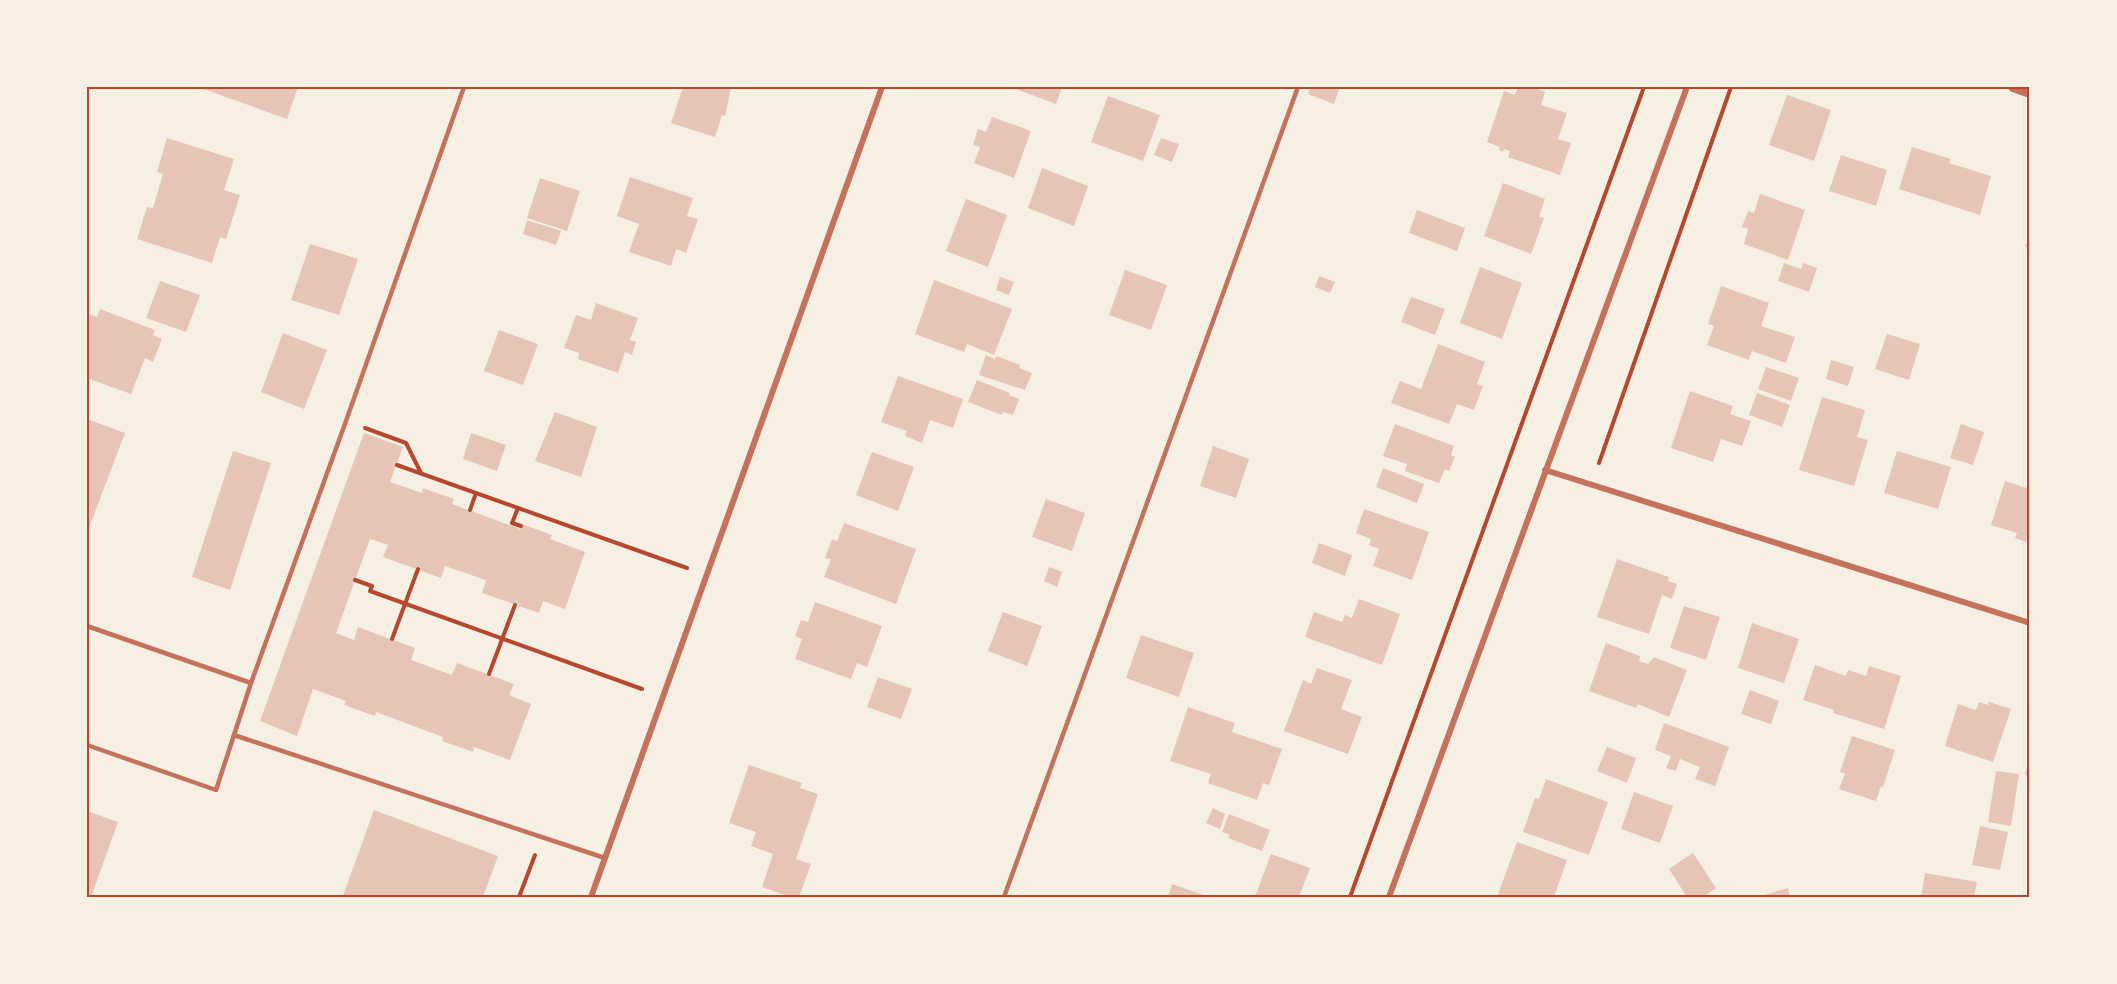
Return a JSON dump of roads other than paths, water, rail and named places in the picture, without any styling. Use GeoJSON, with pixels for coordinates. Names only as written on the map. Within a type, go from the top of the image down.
{"type":"FeatureCollection","features":[{"type":"Feature","properties":{"kind":"street"},"geometry":{"type":"LineString","coordinates":[[591,897],[882,87]]}},
{"type":"Feature","properties":{"kind":"street"},"geometry":{"type":"LineString","coordinates":[[1389,897],[1687,87]]}},
{"type":"Feature","properties":{"kind":"street"},"geometry":{"type":"LineString","coordinates":[[2013,87],[2030,93]]}},
{"type":"Feature","properties":{"kind":"street"},"geometry":{"type":"LineString","coordinates":[[1545,470],[2030,623]]}},
{"type":"Feature","properties":{"kind":"lane"},"geometry":{"type":"LineString","coordinates":[[87,745],[216,790],[251,683],[464,87]]}},
{"type":"Feature","properties":{"kind":"lane"},"geometry":{"type":"LineString","coordinates":[[1004,897],[1298,87]]}},
{"type":"Feature","properties":{"kind":"lane"},"geometry":{"type":"LineString","coordinates":[[87,626],[251,683]]}},
{"type":"Feature","properties":{"kind":"lane"},"geometry":{"type":"LineString","coordinates":[[234,735],[605,858]]}}]}
